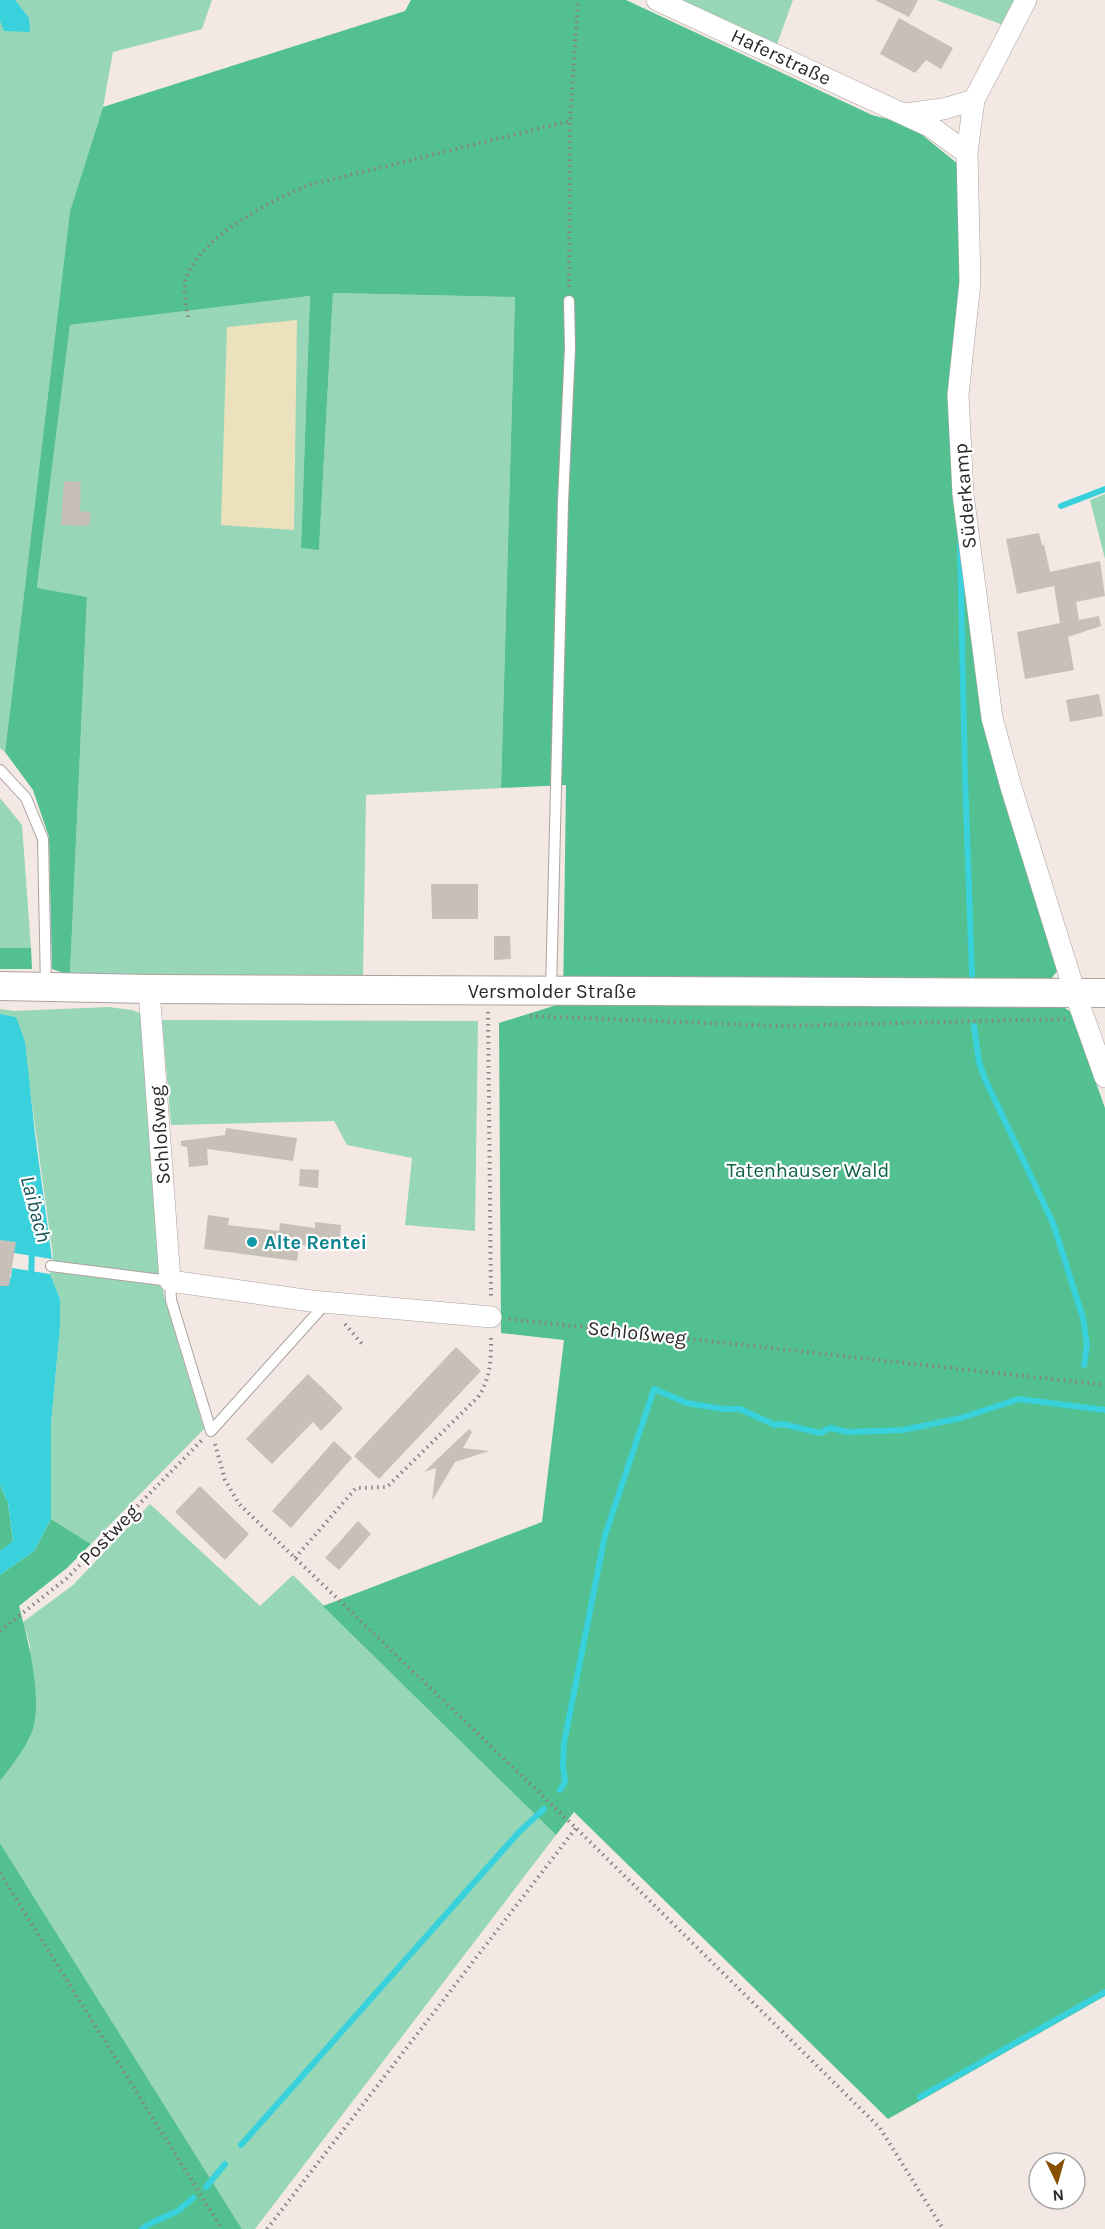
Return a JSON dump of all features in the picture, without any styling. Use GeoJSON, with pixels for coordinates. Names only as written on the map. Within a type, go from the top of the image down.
{"type":"FeatureCollection","features":[{"type":"Feature","properties":{"kind":"main road","name":"Versmolder Straße"},"geometry":{"type":"LineString","coordinates":[[0,986],[551,991],[1079,1006],[1105,993]]}},
{"type":"Feature","properties":{"kind":"street","name":"Haferstraße"},"geometry":{"type":"LineString","coordinates":[[657,0],[905,114],[931,127],[967,153]]}},
{"type":"Feature","properties":{"kind":"street","name":"Süderkamp"},"geometry":{"type":"LineString","coordinates":[[1026,0],[974,100],[967,153],[970,282],[958,395],[963,494],[992,717],[1011,787],[1079,1006],[1105,1077]]}},
{"type":"Feature","properties":{"kind":"street"},"geometry":{"type":"LineString","coordinates":[[905,114],[943,109],[974,100]]}},
{"type":"Feature","properties":{"kind":"street","name":"Schloßweg"},"geometry":{"type":"LineString","coordinates":[[149,989],[170,1281]]}},
{"type":"Feature","properties":{"kind":"street"},"geometry":{"type":"LineString","coordinates":[[170,1281],[327,1302],[491,1317]]}},
{"type":"Feature","properties":{"kind":"lane"},"geometry":{"type":"LineString","coordinates":[[551,991],[563,502],[570,347],[569,302]]}},
{"type":"Feature","properties":{"kind":"lane"},"geometry":{"type":"LineString","coordinates":[[0,770],[26,798],[43,840],[46,988]]}},
{"type":"Feature","properties":{"kind":"lane"},"geometry":{"type":"LineString","coordinates":[[51,1266],[170,1281],[171,1300],[211,1431]]}},
{"type":"Feature","properties":{"kind":"lane"},"geometry":{"type":"LineString","coordinates":[[211,1431],[327,1302]]}},
{"type":"Feature","properties":{"kind":"path"},"geometry":{"type":"LineString","coordinates":[[569,302],[570,121],[579,0]]}},
{"type":"Feature","properties":{"kind":"path"},"geometry":{"type":"LineString","coordinates":[[188,317],[184,291],[188,271],[208,246],[244,218],[279,197],[309,185],[570,121]]}},
{"type":"Feature","properties":{"kind":"path"},"geometry":{"type":"LineString","coordinates":[[523,1016],[777,1026],[1079,1006]]}},
{"type":"Feature","properties":{"kind":"path"},"geometry":{"type":"LineString","coordinates":[[476,1014],[500,1015]]}},
{"type":"Feature","properties":{"kind":"path"},"geometry":{"type":"LineString","coordinates":[[295,1558],[356,1488],[387,1487],[478,1397],[487,1383],[491,1367],[488,1014]]}},
{"type":"Feature","properties":{"kind":"path","name":"Schloßweg"},"geometry":{"type":"LineString","coordinates":[[491,1317],[1105,1385]]}},
{"type":"Feature","properties":{"kind":"path"},"geometry":{"type":"LineString","coordinates":[[211,1431],[225,1480],[239,1504],[576,1828],[880,2128],[943,2229]]}},
{"type":"Feature","properties":{"kind":"path","name":"Postweg"},"geometry":{"type":"LineString","coordinates":[[0,1631],[67,1578],[211,1431]]}},
{"type":"Feature","properties":{"kind":"path"},"geometry":{"type":"LineString","coordinates":[[267,2229],[576,1828]]}},
{"type":"Feature","properties":{"kind":"path"},"geometry":{"type":"LineString","coordinates":[[0,1873],[222,2229]]}},
{"type":"Feature","properties":{"kind":"green space"},"geometry":{"type":"Polygon","coordinates":[[[0,0],[212,0],[202,29],[113,52],[103,107],[70,211],[5,752],[0,748],[0,0]]]}},
{"type":"Feature","properties":{"kind":"green space","name":"Tatenhauser Wald"},"geometry":{"type":"Polygon","coordinates":[[[411,0],[626,0],[872,115],[910,125],[958,164],[964,285],[958,518],[1059,969],[1050,980],[1059,1004],[1071,1012],[1105,1108],[1105,1996],[888,2119],[574,1812],[556,1835],[323,1606],[542,1522],[564,1340],[501,1333],[499,1023],[563,1003],[566,785],[501,788],[515,297],[333,293],[319,550],[301,548],[310,296],[70,325],[37,588],[87,597],[70,975],[52,969],[49,837],[33,790],[5,752],[70,211],[103,107],[405,11],[411,0]]]}},
{"type":"Feature","properties":{"kind":"green space"},"geometry":{"type":"Polygon","coordinates":[[[673,0],[793,0],[777,44],[673,0]]]}},
{"type":"Feature","properties":{"kind":"green space"},"geometry":{"type":"Polygon","coordinates":[[[936,0],[1017,0],[1003,25],[936,0]]]}},
{"type":"Feature","properties":{"kind":"green space"},"geometry":{"type":"Polygon","coordinates":[[[333,293],[515,297],[501,788],[366,795],[363,978],[70,975],[87,597],[37,589],[70,325],[310,296],[301,548],[319,549],[333,293]]]}},
{"type":"Feature","properties":{"kind":"green space"},"geometry":{"type":"Polygon","coordinates":[[[1105,494],[1105,559],[1090,500],[1105,494]]]}},
{"type":"Feature","properties":{"kind":"green space"},"geometry":{"type":"Polygon","coordinates":[[[0,798],[22,825],[31,948],[0,948],[0,798]]]}},
{"type":"Feature","properties":{"kind":"green space"},"geometry":{"type":"Polygon","coordinates":[[[0,948],[31,948],[32,969],[0,969],[0,948]]]}},
{"type":"Feature","properties":{"kind":"green space"},"geometry":{"type":"Polygon","coordinates":[[[108,1007],[132,1010],[144,1015],[158,1251],[164,1296],[204,1429],[91,1544],[51,1519],[51,1424],[60,1327],[60,1299],[50,1274],[53,1256],[29,1083],[16,1017],[0,1014],[0,1009],[14,1011],[108,1007]]]}},
{"type":"Feature","properties":{"kind":"green space"},"geometry":{"type":"Polygon","coordinates":[[[162,1020],[478,1021],[475,1231],[405,1225],[412,1158],[347,1145],[334,1121],[171,1125],[162,1020]]]}},
{"type":"Feature","properties":{"kind":"green space"},"geometry":{"type":"Polygon","coordinates":[[[0,1485],[8,1503],[13,1542],[0,1551],[0,1485]]]}},
{"type":"Feature","properties":{"kind":"green space"},"geometry":{"type":"Polygon","coordinates":[[[150,1504],[260,1606],[293,1575],[556,1835],[255,2229],[242,2229],[0,1843],[0,1781],[30,1738],[30,1645],[23,1622],[73,1585],[150,1504]]]}},
{"type":"Feature","properties":{"kind":"green space"},"geometry":{"type":"Polygon","coordinates":[[[51,1519],[91,1544],[67,1568],[19,1606],[34,1673],[36,1709],[29,1739],[0,1781],[0,1575],[34,1551],[51,1519]]]}},
{"type":"Feature","properties":{"kind":"green space"},"geometry":{"type":"Polygon","coordinates":[[[0,1843],[242,2229],[0,2229],[0,1843]]]}},
{"type":"Feature","properties":{"kind":"sand"},"geometry":{"type":"Polygon","coordinates":[[[297,320],[294,530],[221,525],[227,327],[297,320]]]}},
{"type":"Feature","properties":{"kind":"water"},"geometry":{"type":"Polygon","coordinates":[[[0,0],[15,0],[29,18],[30,32],[4,31],[0,21],[0,0]]]}},
{"type":"Feature","properties":{"kind":"water"},"geometry":{"type":"Polygon","coordinates":[[[0,1014],[16,1017],[25,1042],[52,1259],[14,1253],[0,1240],[0,1014]]]}},
{"type":"Feature","properties":{"kind":"water"},"geometry":{"type":"Polygon","coordinates":[[[12,1268],[50,1274],[60,1299],[60,1327],[51,1424],[51,1519],[34,1551],[0,1575],[0,1551],[13,1541],[8,1503],[0,1485],[0,1277],[11,1278],[12,1268]]]}},
{"type":"Feature","properties":{"kind":"building"},"geometry":{"type":"Polygon","coordinates":[[[875,0],[918,0],[909,17],[875,0]]]}},
{"type":"Feature","properties":{"kind":"building"},"geometry":{"type":"Polygon","coordinates":[[[899,18],[953,48],[941,69],[926,60],[915,73],[880,54],[899,18]]]}},
{"type":"Feature","properties":{"kind":"building"},"geometry":{"type":"Polygon","coordinates":[[[64,481],[81,482],[80,511],[91,512],[89,526],[61,525],[64,481]]]}},
{"type":"Feature","properties":{"kind":"building"},"geometry":{"type":"Polygon","coordinates":[[[1039,533],[1050,572],[1100,561],[1105,596],[1076,602],[1079,620],[1099,616],[1101,626],[1068,637],[1074,670],[1025,679],[1017,632],[1060,623],[1054,586],[1017,594],[1006,539],[1039,533]]]}},
{"type":"Feature","properties":{"kind":"building"},"geometry":{"type":"Polygon","coordinates":[[[1099,694],[1103,716],[1070,722],[1066,700],[1099,694]]]}},
{"type":"Feature","properties":{"kind":"building"},"geometry":{"type":"Polygon","coordinates":[[[431,884],[478,884],[478,919],[432,919],[431,884]]]}},
{"type":"Feature","properties":{"kind":"building"},"geometry":{"type":"Polygon","coordinates":[[[494,936],[510,936],[511,959],[494,960],[494,936]]]}},
{"type":"Feature","properties":{"kind":"building"},"geometry":{"type":"Polygon","coordinates":[[[226,1128],[297,1138],[293,1161],[207,1149],[208,1165],[189,1167],[187,1147],[181,1146],[181,1141],[225,1135],[226,1128]]]}},
{"type":"Feature","properties":{"kind":"building"},"geometry":{"type":"Polygon","coordinates":[[[300,1169],[319,1170],[318,1188],[299,1186],[300,1169]]]}},
{"type":"Feature","properties":{"kind":"building","name":"Alte Rentei"},"geometry":{"type":"Polygon","coordinates":[[[208,1215],[229,1218],[228,1225],[279,1231],[280,1223],[315,1228],[315,1222],[341,1225],[339,1249],[299,1245],[297,1261],[204,1249],[208,1215]]]}},
{"type":"Feature","properties":{"kind":"building"},"geometry":{"type":"Polygon","coordinates":[[[0,1240],[16,1242],[9,1286],[0,1286],[0,1240]]]}},
{"type":"Feature","properties":{"kind":"building"},"geometry":{"type":"Polygon","coordinates":[[[456,1347],[481,1371],[379,1479],[354,1456],[456,1347]]]}},
{"type":"Feature","properties":{"kind":"building"},"geometry":{"type":"Polygon","coordinates":[[[308,1374],[343,1408],[321,1431],[313,1422],[272,1464],[246,1439],[308,1374]]]}},
{"type":"Feature","properties":{"kind":"building"},"geometry":{"type":"Polygon","coordinates":[[[469,1429],[472,1432],[463,1448],[489,1451],[455,1462],[432,1501],[436,1468],[424,1472],[469,1429]]]}},
{"type":"Feature","properties":{"kind":"building"},"geometry":{"type":"Polygon","coordinates":[[[334,1441],[352,1458],[291,1528],[272,1511],[334,1441]]]}},
{"type":"Feature","properties":{"kind":"building"},"geometry":{"type":"Polygon","coordinates":[[[200,1486],[249,1534],[225,1560],[175,1512],[200,1486]]]}},
{"type":"Feature","properties":{"kind":"building"},"geometry":{"type":"Polygon","coordinates":[[[358,1521],[371,1534],[339,1570],[325,1558],[358,1521]]]}},
{"type":"Feature","properties":{"kind":"waterway"},"geometry":{"type":"LineString","coordinates":[[1061,506],[1105,489]]}},
{"type":"Feature","properties":{"kind":"waterway"},"geometry":{"type":"LineString","coordinates":[[960,544],[972,975]]}},
{"type":"Feature","properties":{"kind":"waterway"},"geometry":{"type":"LineString","coordinates":[[974,1026],[979,1062],[985,1079],[1053,1223],[1083,1318],[1087,1345],[1084,1365]]}},
{"type":"Feature","properties":{"kind":"waterway","name":"Laibach"},"geometry":{"type":"LineString","coordinates":[[31,1278],[32,1250]]}},
{"type":"Feature","properties":{"kind":"waterway"},"geometry":{"type":"LineString","coordinates":[[560,1790],[565,1782],[564,1743],[605,1535],[654,1389],[687,1403],[723,1409],[740,1409],[775,1425],[783,1424],[820,1433],[830,1428],[848,1432],[903,1430],[961,1418],[1019,1399],[1105,1410]]}},
{"type":"Feature","properties":{"kind":"waterway"},"geometry":{"type":"LineString","coordinates":[[241,2145],[519,1832],[544,1809]]}},
{"type":"Feature","properties":{"kind":"waterway"},"geometry":{"type":"LineString","coordinates":[[920,2097],[1105,1992]]}},
{"type":"Feature","properties":{"kind":"waterway"},"geometry":{"type":"LineString","coordinates":[[206,2187],[225,2164]]}},
{"type":"Feature","properties":{"kind":"waterway"},"geometry":{"type":"LineString","coordinates":[[142,2229],[178,2211],[193,2198]]}},
{"type":"Feature","properties":{"kind":"place","name":"Alte Rentei"},"geometry":{"type":"Point","coordinates":[252,1242]}}]}
